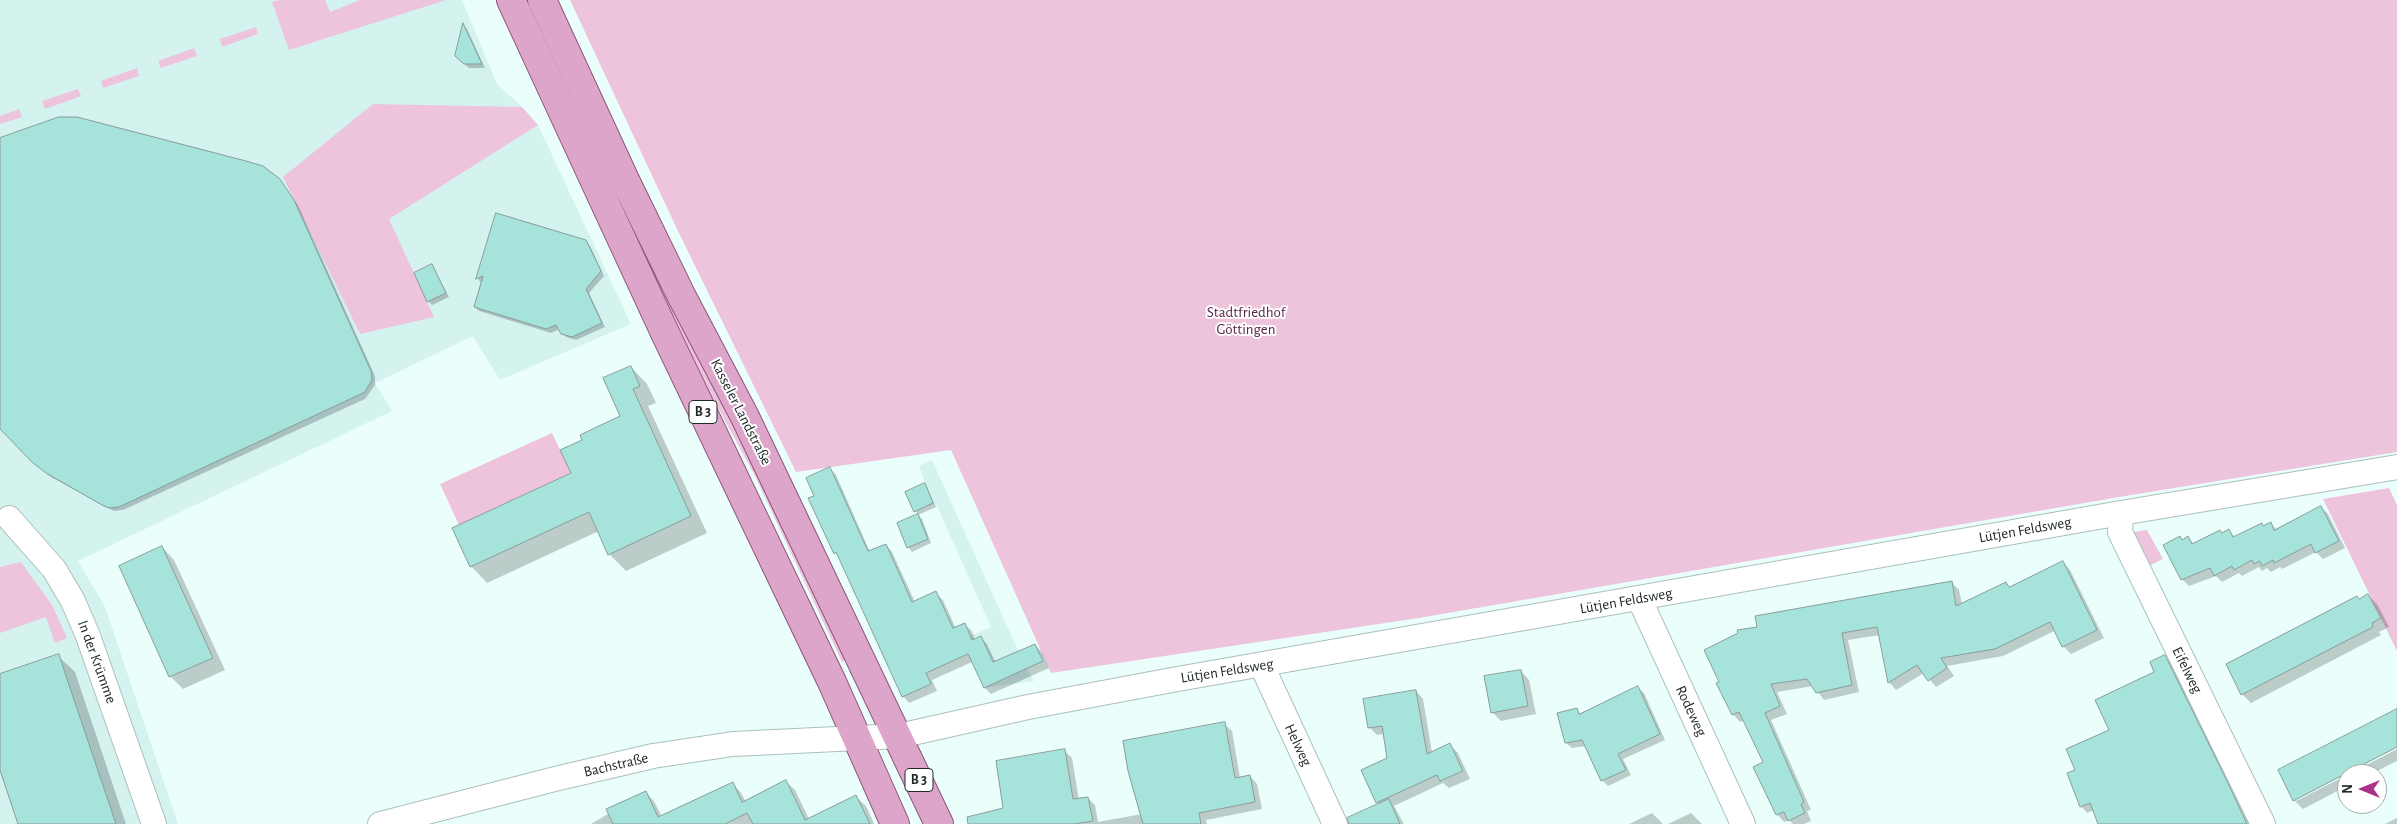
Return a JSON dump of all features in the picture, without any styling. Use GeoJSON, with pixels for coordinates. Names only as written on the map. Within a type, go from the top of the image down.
{"type":"FeatureCollection","features":[{"type":"Feature","properties":{"kind":"main road","name":"B 3"},"geometry":{"type":"LineString","coordinates":[[510,0],[665,333],[832,682],[895,824]]}},
{"type":"Feature","properties":{"kind":"main road","name":"Kasseler Landstraße"},"geometry":{"type":"LineString","coordinates":[[542,0],[625,180],[745,417],[939,824]]}},
{"type":"Feature","properties":{"kind":"street","name":"Lütjen Feldsweg"},"geometry":{"type":"LineString","coordinates":[[856,739],[898,736],[1028,707],[1639,598],[2397,467]]}},
{"type":"Feature","properties":{"kind":"street","name":"Eifelweg"},"geometry":{"type":"LineString","coordinates":[[2121,514],[2120,532],[2263,824]]}},
{"type":"Feature","properties":{"kind":"street","name":"In der Krümme"},"geometry":{"type":"LineString","coordinates":[[9,518],[54,569],[73,601],[88,636],[154,824]]}},
{"type":"Feature","properties":{"kind":"street","name":"Rodeweg"},"geometry":{"type":"LineString","coordinates":[[1639,598],[1743,824]]}},
{"type":"Feature","properties":{"kind":"street","name":"Helweg"},"geometry":{"type":"LineString","coordinates":[[1262,666],[1335,824]]}},
{"type":"Feature","properties":{"kind":"street","name":"Bachstraße"},"geometry":{"type":"LineString","coordinates":[[380,824],[653,756],[733,744],[856,739]]}},
{"type":"Feature","properties":{"kind":"shaded area"},"geometry":{"type":"Polygon","coordinates":[[[0,0],[462,0],[497,84],[538,125],[631,324],[500,380],[473,336],[375,383],[392,411],[78,561],[105,607],[178,824],[0,824],[0,0]]]}},
{"type":"Feature","properties":{"kind":"shaded area"},"geometry":{"type":"Polygon","coordinates":[[[932,460],[1026,668],[1034,681],[984,688],[961,640],[991,627],[937,506],[933,504],[914,512],[905,492],[925,483],[919,466],[932,460]]]}},
{"type":"Feature","properties":{"kind":"green space"},"geometry":{"type":"Polygon","coordinates":[[[279,0],[325,0],[330,12],[360,0],[446,0],[289,50],[272,2],[279,0]]]}},
{"type":"Feature","properties":{"kind":"green space"},"geometry":{"type":"Polygon","coordinates":[[[524,0],[529,0],[757,467],[847,659],[842,662],[755,476],[680,338],[524,0]]]}},
{"type":"Feature","properties":{"kind":"green space","name":"Stadtfriedhof Göttingen"},"geometry":{"type":"Polygon","coordinates":[[[570,0],[2397,0],[2397,452],[2131,495],[1419,618],[1051,673],[951,450],[796,472],[676,227],[570,0]]]}},
{"type":"Feature","properties":{"kind":"green space"},"geometry":{"type":"Polygon","coordinates":[[[256,27],[258,34],[222,47],[220,39],[256,27]]]}},
{"type":"Feature","properties":{"kind":"green space"},"geometry":{"type":"Polygon","coordinates":[[[194,48],[197,56],[161,68],[158,61],[194,48]]]}},
{"type":"Feature","properties":{"kind":"green space"},"geometry":{"type":"Polygon","coordinates":[[[137,68],[139,76],[103,88],[101,81],[137,68]]]}},
{"type":"Feature","properties":{"kind":"green space"},"geometry":{"type":"Polygon","coordinates":[[[78,89],[81,96],[45,109],[42,101],[78,89]]]}},
{"type":"Feature","properties":{"kind":"green space"},"geometry":{"type":"Polygon","coordinates":[[[373,104],[522,107],[538,125],[389,219],[434,317],[360,334],[283,177],[373,104]]]}},
{"type":"Feature","properties":{"kind":"green space"},"geometry":{"type":"Polygon","coordinates":[[[19,109],[22,117],[0,124],[0,116],[19,109]]]}},
{"type":"Feature","properties":{"kind":"green space"},"geometry":{"type":"Polygon","coordinates":[[[552,433],[571,473],[459,525],[440,484],[552,433]]]}},
{"type":"Feature","properties":{"kind":"green space"},"geometry":{"type":"Polygon","coordinates":[[[2389,488],[2397,505],[2397,651],[2323,499],[2389,488]]]}},
{"type":"Feature","properties":{"kind":"green space"},"geometry":{"type":"Polygon","coordinates":[[[2147,530],[2163,559],[2147,567],[2133,532],[2147,530]]]}},
{"type":"Feature","properties":{"kind":"green space"},"geometry":{"type":"Polygon","coordinates":[[[21,562],[52,605],[67,638],[55,643],[46,617],[0,633],[0,567],[21,562]]]}},
{"type":"Feature","properties":{"kind":"building"},"geometry":{"type":"Polygon","coordinates":[[[463,23],[482,64],[464,64],[455,56],[463,23]]]}},
{"type":"Feature","properties":{"kind":"building"},"geometry":{"type":"Polygon","coordinates":[[[59,117],[77,117],[246,161],[263,166],[280,179],[294,200],[371,371],[372,380],[365,392],[119,507],[109,508],[102,505],[46,473],[32,462],[0,429],[0,138],[59,117]]]}},
{"type":"Feature","properties":{"kind":"building"},"geometry":{"type":"Polygon","coordinates":[[[496,213],[586,240],[601,271],[586,289],[602,323],[572,337],[561,334],[556,325],[546,329],[474,307],[483,276],[476,279],[496,213]]]}},
{"type":"Feature","properties":{"kind":"building"},"geometry":{"type":"Polygon","coordinates":[[[432,264],[446,293],[427,302],[414,273],[432,264]]]}},
{"type":"Feature","properties":{"kind":"building"},"geometry":{"type":"Polygon","coordinates":[[[631,366],[640,386],[633,389],[691,516],[608,555],[589,512],[470,567],[452,528],[571,473],[560,450],[582,440],[580,435],[620,416],[603,378],[631,366]]]}},
{"type":"Feature","properties":{"kind":"building"},"geometry":{"type":"Polygon","coordinates":[[[830,467],[868,551],[886,544],[912,602],[936,591],[953,628],[965,623],[972,640],[981,636],[993,662],[1035,644],[1043,661],[984,688],[968,654],[926,673],[931,684],[902,697],[836,552],[834,554],[808,498],[814,496],[806,478],[830,467]]]}},
{"type":"Feature","properties":{"kind":"building"},"geometry":{"type":"Polygon","coordinates":[[[925,483],[933,503],[914,512],[905,492],[925,483]]]}},
{"type":"Feature","properties":{"kind":"building"},"geometry":{"type":"Polygon","coordinates":[[[2321,506],[2339,541],[2315,553],[2311,544],[2274,563],[2273,560],[2262,566],[2260,561],[2254,564],[2252,560],[2234,570],[2232,566],[2214,576],[2210,568],[2181,580],[2163,545],[2180,536],[2182,540],[2188,536],[2192,544],[2220,530],[2222,533],[2229,529],[2233,537],[2262,523],[2263,526],[2271,522],[2274,530],[2321,506]]]}},
{"type":"Feature","properties":{"kind":"building"},"geometry":{"type":"Polygon","coordinates":[[[918,514],[928,539],[907,548],[897,523],[918,514]]]}},
{"type":"Feature","properties":{"kind":"building"},"geometry":{"type":"Polygon","coordinates":[[[162,546],[213,658],[169,677],[119,566],[162,546]]]}},
{"type":"Feature","properties":{"kind":"building"},"geometry":{"type":"Polygon","coordinates":[[[2063,561],[2097,630],[2062,647],[2050,622],[1995,649],[1941,658],[1947,668],[1928,681],[1917,665],[1888,683],[1877,627],[1842,633],[1852,685],[1816,693],[1807,679],[1771,684],[1780,706],[1765,713],[1804,802],[1801,804],[1805,813],[1788,821],[1784,812],[1776,815],[1753,767],[1763,762],[1739,712],[1732,715],[1716,683],[1719,682],[1704,650],[1738,633],[1737,630],[1757,627],[1755,616],[1952,581],[1956,606],[2006,582],[2009,587],[2063,561]]]}},
{"type":"Feature","properties":{"kind":"building"},"geometry":{"type":"Polygon","coordinates":[[[2368,594],[2381,618],[2372,623],[2373,627],[2241,695],[2226,664],[2357,596],[2359,599],[2368,594]]]}},
{"type":"Feature","properties":{"kind":"building"},"geometry":{"type":"Polygon","coordinates":[[[59,654],[116,824],[18,824],[0,770],[0,674],[59,654]]]}},
{"type":"Feature","properties":{"kind":"building"},"geometry":{"type":"Polygon","coordinates":[[[2165,655],[2247,824],[2098,824],[2090,803],[2080,807],[2067,773],[2075,770],[2066,749],[2109,730],[2095,700],[2154,672],[2150,662],[2165,655]]]}},
{"type":"Feature","properties":{"kind":"building"},"geometry":{"type":"Polygon","coordinates":[[[1521,670],[1528,706],[1491,713],[1484,676],[1521,670]]]}},
{"type":"Feature","properties":{"kind":"building"},"geometry":{"type":"Polygon","coordinates":[[[1638,686],[1660,734],[1618,754],[1626,770],[1601,781],[1582,740],[1565,743],[1557,713],[1577,708],[1579,714],[1638,686]]]}},
{"type":"Feature","properties":{"kind":"building"},"geometry":{"type":"Polygon","coordinates":[[[1416,690],[1427,754],[1450,743],[1463,771],[1440,781],[1437,775],[1376,803],[1361,770],[1387,758],[1382,726],[1368,728],[1363,699],[1416,690]]]}},
{"type":"Feature","properties":{"kind":"building"},"geometry":{"type":"Polygon","coordinates":[[[2397,709],[2397,747],[2364,764],[2337,764],[2337,778],[2293,801],[2278,770],[2397,709]]]}},
{"type":"Feature","properties":{"kind":"building"},"geometry":{"type":"Polygon","coordinates":[[[1225,722],[1235,778],[1250,775],[1255,802],[1199,813],[1201,824],[1143,824],[1128,771],[1123,741],[1225,722]]]}},
{"type":"Feature","properties":{"kind":"building"},"geometry":{"type":"Polygon","coordinates":[[[1065,749],[1073,799],[1088,797],[1093,821],[1074,824],[968,824],[967,817],[1003,808],[996,761],[1065,749]]]}},
{"type":"Feature","properties":{"kind":"building"},"geometry":{"type":"Polygon","coordinates":[[[786,780],[805,820],[856,795],[870,824],[753,824],[747,813],[725,824],[613,824],[606,809],[646,791],[658,817],[733,782],[742,802],[786,780]]]}},
{"type":"Feature","properties":{"kind":"building"},"geometry":{"type":"Polygon","coordinates":[[[1389,799],[1400,824],[1349,824],[1347,818],[1389,799]]]}}]}
